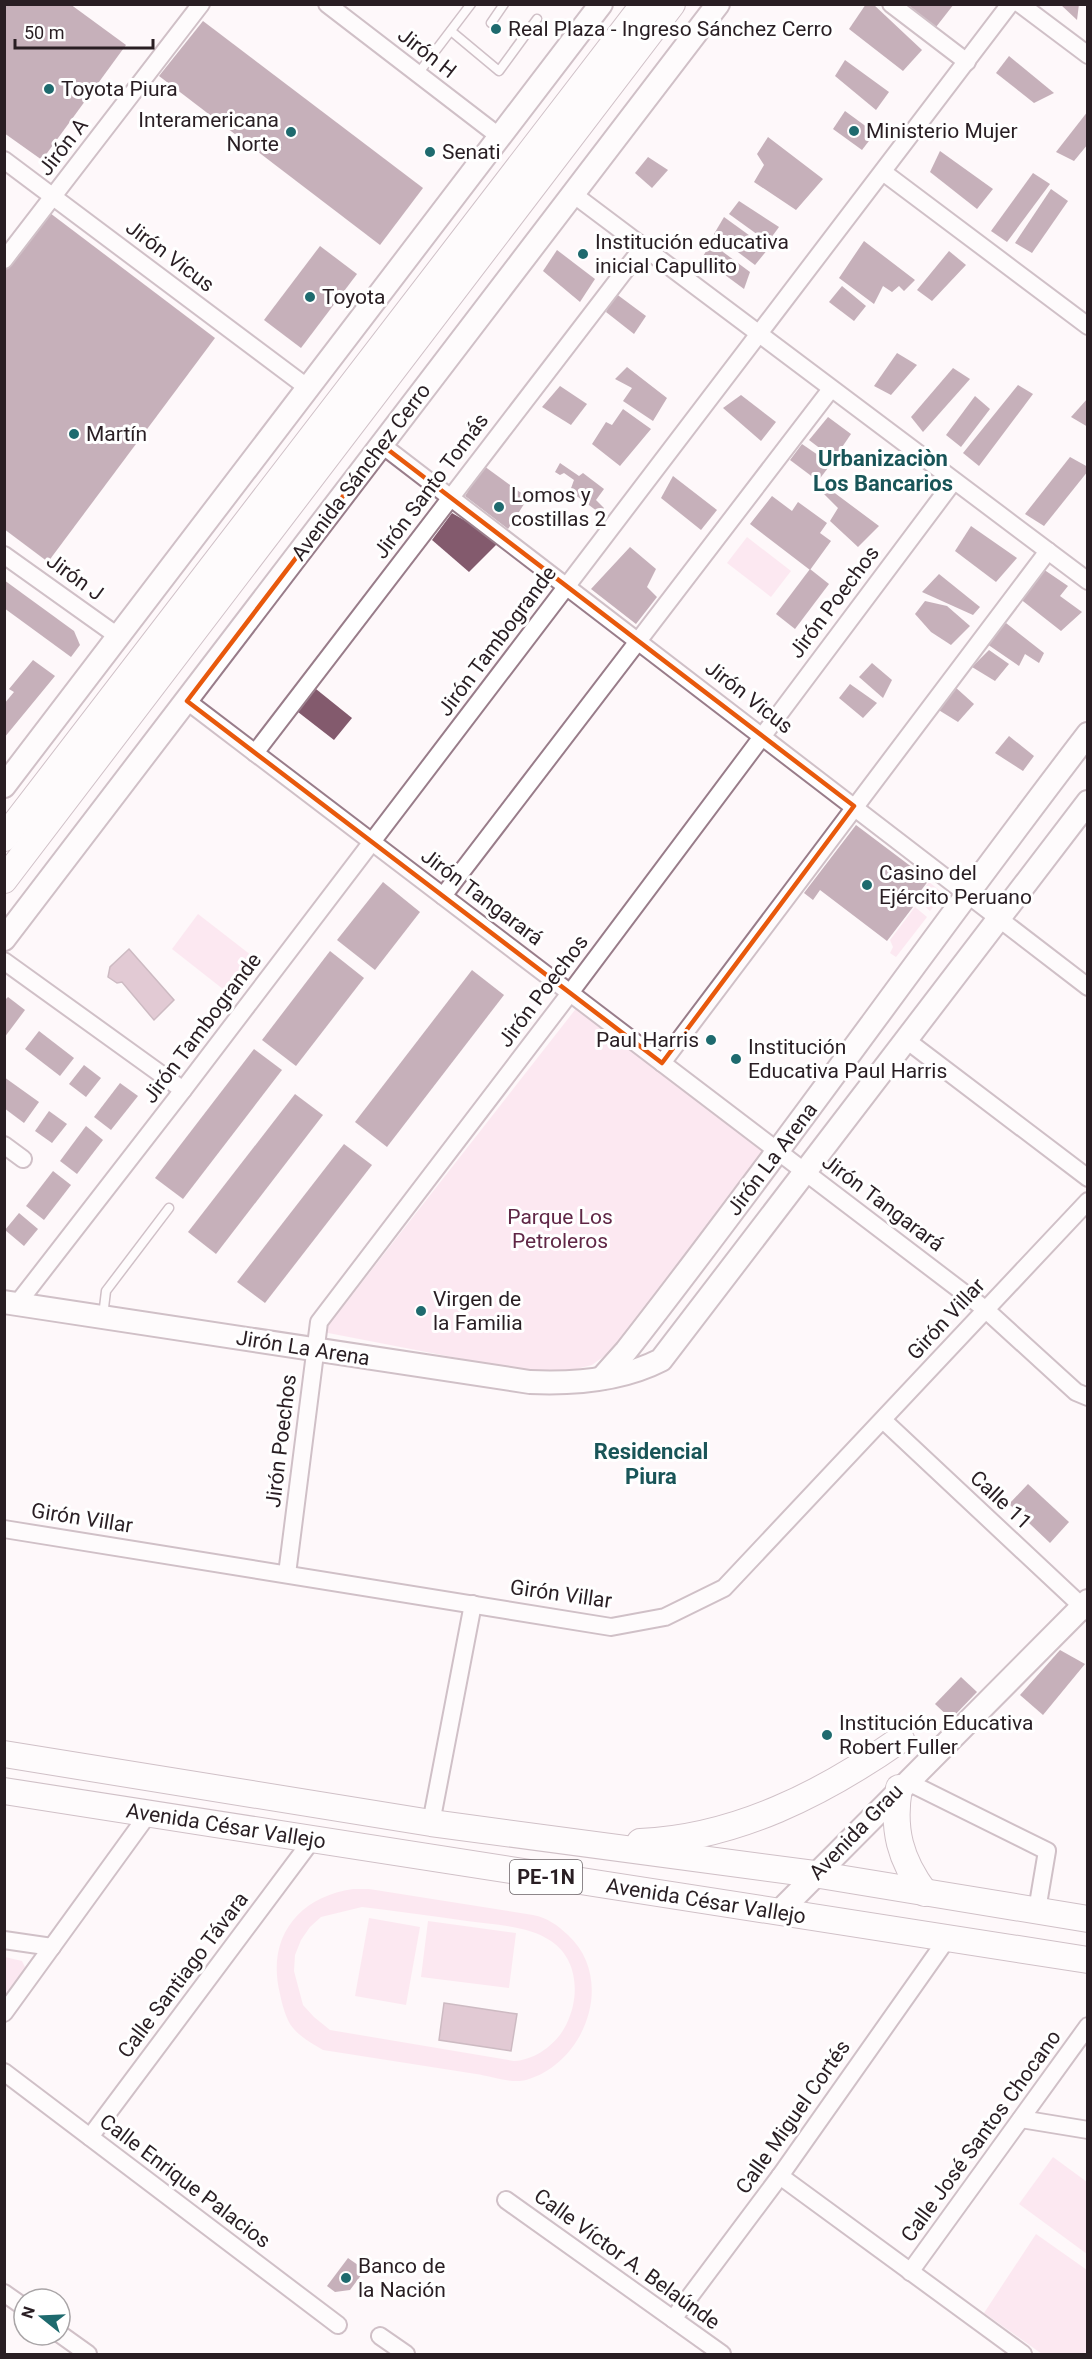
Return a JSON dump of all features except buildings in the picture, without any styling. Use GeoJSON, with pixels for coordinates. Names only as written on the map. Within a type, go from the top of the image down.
{"type":"FeatureCollection","features":[{"type":"Feature","properties":{"kind":"main road"},"geometry":{"type":"LineString","coordinates":[[4,786],[601,4]]}},
{"type":"Feature","properties":{"kind":"main road"},"geometry":{"type":"LineString","coordinates":[[4,838],[644,4]]}},
{"type":"Feature","properties":{"kind":"main road","name":"Avenida Sánchez Cerro"},"geometry":{"type":"LineString","coordinates":[[4,880],[672,4]]}},
{"type":"Feature","properties":{"kind":"main road","name":"Avenida Sánchez Cerro"},"geometry":{"type":"LineString","coordinates":[[4,939],[718,4]]}},
{"type":"Feature","properties":{"kind":"main road","name":"Jirón La Arena"},"geometry":{"type":"LineString","coordinates":[[602,1378],[626,1351],[779,1152],[966,893],[1088,734]]}},
{"type":"Feature","properties":{"kind":"main road","name":"Jirón La Arena"},"geometry":{"type":"LineString","coordinates":[[11,1303],[530,1382],[567,1384],[639,1372],[662,1360],[1088,802]]}},
{"type":"Feature","properties":{"kind":"main road","name":"Avenida Grau"},"geometry":{"type":"LineString","coordinates":[[778,1912],[903,1784],[1086,1606]]}},
{"type":"Feature","properties":{"kind":"main road"},"geometry":{"type":"LineString","coordinates":[[592,1844],[658,1840],[702,1833],[755,1818],[807,1797],[855,1771],[901,1738]]}},
{"type":"Feature","properties":{"kind":"main road","name":"Avenida César Vallejo"},"geometry":{"type":"LineString","coordinates":[[4,1754],[431,1823],[814,1874],[1088,1918]]}},
{"type":"Feature","properties":{"kind":"main road"},"geometry":{"type":"LineString","coordinates":[[903,1784],[896,1810],[896,1833],[902,1855],[912,1875],[925,1893]]}},
{"type":"Feature","properties":{"kind":"main road","name":"Avenida César Vallejo"},"geometry":{"type":"LineString","coordinates":[[4,1791],[1088,1960]]}},
{"type":"Feature","properties":{"kind":"street","name":"Jirón A"},"geometry":{"type":"LineString","coordinates":[[4,261],[201,4]]}},
{"type":"Feature","properties":{"kind":"street","name":"Jirón H"},"geometry":{"type":"LineString","coordinates":[[327,4],[500,137]]}},
{"type":"Feature","properties":{"kind":"street"},"geometry":{"type":"LineString","coordinates":[[891,4],[967,62]]}},
{"type":"Feature","properties":{"kind":"street","name":"Jirón Tambogrande"},"geometry":{"type":"LineString","coordinates":[[11,1303],[183,1090],[1011,4]]}},
{"type":"Feature","properties":{"kind":"street"},"geometry":{"type":"LineString","coordinates":[[1020,4],[1088,55]]}},
{"type":"Feature","properties":{"kind":"street","name":"Jirón Vicus"},"geometry":{"type":"LineString","coordinates":[[4,160],[308,388]]}},
{"type":"Feature","properties":{"kind":"street"},"geometry":{"type":"LineString","coordinates":[[884,172],[1088,326]]}},
{"type":"Feature","properties":{"kind":"street"},"geometry":{"type":"LineString","coordinates":[[573,194],[952,482],[1088,581]]}},
{"type":"Feature","properties":{"kind":"street","name":"Jirón Santo Tomás"},"geometry":{"type":"LineString","coordinates":[[255,753],[644,247]]}},
{"type":"Feature","properties":{"kind":"street"},"geometry":{"type":"LineString","coordinates":[[443,896],[831,389]]}},
{"type":"Feature","properties":{"kind":"street","name":"Jirón Vicus"},"geometry":{"type":"LineString","coordinates":[[382,444],[1088,987]]}},
{"type":"Feature","properties":{"kind":"street","name":"Jirón Poechos"},"geometry":{"type":"LineString","coordinates":[[287,1574],[319,1322],[570,993],[952,482]]}},
{"type":"Feature","properties":{"kind":"street"},"geometry":{"type":"LineString","coordinates":[[662,1063],[1048,551]]}},
{"type":"Feature","properties":{"kind":"street","name":"Jirón J"},"geometry":{"type":"LineString","coordinates":[[4,555],[119,637]]}},
{"type":"Feature","properties":{"kind":"street","name":"Jirón Tangarará"},"geometry":{"type":"LineString","coordinates":[[187,701],[985,1309],[1076,1392],[1088,1397]]}},
{"type":"Feature","properties":{"kind":"street"},"geometry":{"type":"LineString","coordinates":[[4,961],[183,1090]]}},
{"type":"Feature","properties":{"kind":"street"},"geometry":{"type":"LineString","coordinates":[[905,1039],[1088,1178]]}},
{"type":"Feature","properties":{"kind":"street"},"geometry":{"type":"LineString","coordinates":[[4,1145],[22,1159]]}},
{"type":"Feature","properties":{"kind":"street","name":"Girón Villar"},"geometry":{"type":"LineString","coordinates":[[4,1528],[611,1627],[665,1617],[724,1588],[1088,1201]]}},
{"type":"Feature","properties":{"kind":"street","name":"Calle 11"},"geometry":{"type":"LineString","coordinates":[[883,1420],[1086,1606]]}},
{"type":"Feature","properties":{"kind":"street"},"geometry":{"type":"LineString","coordinates":[[431,1823],[473,1604]]}},
{"type":"Feature","properties":{"kind":"street"},"geometry":{"type":"LineString","coordinates":[[903,1784],[1047,1851],[1037,1911]]}},
{"type":"Feature","properties":{"kind":"street"},"geometry":{"type":"LineString","coordinates":[[4,2013],[149,1813]]}},
{"type":"Feature","properties":{"kind":"street","name":"Calle Santiago Távara"},"geometry":{"type":"LineString","coordinates":[[90,2137],[312,1840]]}},
{"type":"Feature","properties":{"kind":"street","name":"Calle Miguel Cortés"},"geometry":{"type":"LineString","coordinates":[[673,2319],[780,2176],[947,1939]]}},
{"type":"Feature","properties":{"kind":"street"},"geometry":{"type":"LineString","coordinates":[[4,1940],[52,1947]]}},
{"type":"Feature","properties":{"kind":"street","name":"Calle José Santos Chocano"},"geometry":{"type":"LineString","coordinates":[[910,2272],[1088,2026]]}},
{"type":"Feature","properties":{"kind":"street","name":"Calle Enrique Palacios"},"geometry":{"type":"LineString","coordinates":[[4,2072],[338,2325]]}},
{"type":"Feature","properties":{"kind":"street"},"geometry":{"type":"LineString","coordinates":[[1021,2119],[1088,2130]]}},
{"type":"Feature","properties":{"kind":"street"},"geometry":{"type":"LineString","coordinates":[[780,2176],[1023,2355]]}},
{"type":"Feature","properties":{"kind":"street","name":"Calle Víctor A. Belaúnde"},"geometry":{"type":"LineString","coordinates":[[506,2200],[722,2355]]}},
{"type":"Feature","properties":{"kind":"street"},"geometry":{"type":"LineString","coordinates":[[380,2336],[405,2355]]}},
{"type":"Feature","properties":{"kind":"street"},"geometry":{"type":"LineString","coordinates":[[72,2343],[88,2355]]}},
{"type":"Feature","properties":{"kind":"lane"},"geometry":{"type":"LineString","coordinates":[[417,75],[471,4]]}},
{"type":"Feature","properties":{"kind":"lane"},"geometry":{"type":"LineString","coordinates":[[490,23],[504,4]]}},
{"type":"Feature","properties":{"kind":"lane"},"geometry":{"type":"LineString","coordinates":[[451,31],[499,71],[537,19]]}},
{"type":"Feature","properties":{"kind":"lane"},"geometry":{"type":"LineString","coordinates":[[102,1317],[106,1291],[169,1209]]}},
{"type":"Feature","properties":{"kind":"highlighted area"},"geometry":{"type":"Polygon","coordinates":[[[382,445],[854,806],[662,1063],[187,701],[382,445]]]}},
{"type":"Feature","properties":{"kind":"green space"},"geometry":{"type":"Polygon","coordinates":[[[747,537],[791,571],[771,597],[727,563],[747,537]]]}},
{"type":"Feature","properties":{"kind":"green space"},"geometry":{"type":"Polygon","coordinates":[[[929,882],[944,894],[930,911],[916,898],[929,882]]]}},
{"type":"Feature","properties":{"kind":"green space"},"geometry":{"type":"Polygon","coordinates":[[[915,907],[927,917],[896,957],[890,953],[893,947],[890,940],[915,907]]]}},
{"type":"Feature","properties":{"kind":"green space"},"geometry":{"type":"Polygon","coordinates":[[[198,914],[256,959],[228,993],[172,949],[198,914]]]}},
{"type":"Feature","properties":{"kind":"green space","name":"Parque Los Petroleros"},"geometry":{"type":"Polygon","coordinates":[[[578,1006],[770,1155],[636,1333],[592,1365],[565,1372],[539,1374],[323,1332],[578,1006]]]}},
{"type":"Feature","properties":{"kind":"green space"},"geometry":{"type":"Polygon","coordinates":[[[353,1889],[369,1889],[533,1915],[552,1922],[568,1935],[582,1953],[590,1974],[592,1996],[588,2018],[578,2038],[565,2056],[547,2071],[520,2081],[323,2050],[299,2034],[288,2021],[280,1994],[277,1974],[278,1955],[282,1938],[302,1911],[316,1901],[353,1889]],[[362,1907],[321,1917],[301,1940],[295,1955],[294,1971],[303,2005],[330,2030],[514,2061],[538,2054],[552,2044],[563,2030],[574,2001],[574,1979],[567,1958],[551,1941],[532,1932],[510,1927],[362,1907]]]}},
{"type":"Feature","properties":{"kind":"green space"},"geometry":{"type":"Polygon","coordinates":[[[369,1918],[420,1927],[406,2005],[355,1996],[369,1918]]]}},
{"type":"Feature","properties":{"kind":"green space"},"geometry":{"type":"Polygon","coordinates":[[[428,1921],[516,1933],[509,1988],[421,1977],[428,1921]]]}},
{"type":"Feature","properties":{"kind":"green space"},"geometry":{"type":"Polygon","coordinates":[[[5,1957],[22,1961],[26,1969],[5,2000],[5,1957]]]}},
{"type":"Feature","properties":{"kind":"green space"},"geometry":{"type":"Polygon","coordinates":[[[1053,2157],[1087,2182],[1087,2254],[1019,2204],[1053,2157]]]}},
{"type":"Feature","properties":{"kind":"green space"},"geometry":{"type":"Polygon","coordinates":[[[1036,2234],[1087,2270],[1087,2354],[1042,2354],[984,2313],[1036,2234]]]}},
{"type":"Feature","properties":{"kind":"shaded area"},"geometry":{"type":"Polygon","coordinates":[[[129,949],[174,1000],[154,1020],[122,982],[117,983],[108,977],[110,967],[129,949]]]}},
{"type":"Feature","properties":{"kind":"shaded area"},"geometry":{"type":"Polygon","coordinates":[[[444,2003],[517,2014],[511,2051],[439,2040],[444,2003]]]}},
{"type":"Feature","properties":{"kind":"place","name":"Real Plaza - Ingreso Sánchez Cerro"},"geometry":{"type":"Point","coordinates":[496,29]}},
{"type":"Feature","properties":{"kind":"place","name":"Toyota Piura"},"geometry":{"type":"Point","coordinates":[49,89]}},
{"type":"Feature","properties":{"kind":"place","name":"Ministerio Mujer"},"geometry":{"type":"Point","coordinates":[854,131]}},
{"type":"Feature","properties":{"kind":"place","name":"Interamericana Norte"},"geometry":{"type":"Point","coordinates":[291,132]}},
{"type":"Feature","properties":{"kind":"place","name":"Senati"},"geometry":{"type":"Point","coordinates":[430,152]}},
{"type":"Feature","properties":{"kind":"place","name":"Institución educativa inicial Capullito"},"geometry":{"type":"Point","coordinates":[583,254]}},
{"type":"Feature","properties":{"kind":"place","name":"Toyota"},"geometry":{"type":"Point","coordinates":[310,297]}},
{"type":"Feature","properties":{"kind":"place","name":"Martín"},"geometry":{"type":"Point","coordinates":[74,434]}},
{"type":"Feature","properties":{"kind":"place","name":"Lomos y costillas 2"},"geometry":{"type":"Point","coordinates":[499,507]}},
{"type":"Feature","properties":{"kind":"place","name":"Casino del Ejército Peruano"},"geometry":{"type":"Point","coordinates":[867,885]}},
{"type":"Feature","properties":{"kind":"place","name":"Paul Harris"},"geometry":{"type":"Point","coordinates":[711,1040]}},
{"type":"Feature","properties":{"kind":"place","name":"Institución Educativa Paul Harris"},"geometry":{"type":"Point","coordinates":[736,1059]}},
{"type":"Feature","properties":{"kind":"place","name":"Virgen de la Familia"},"geometry":{"type":"Point","coordinates":[421,1311]}},
{"type":"Feature","properties":{"kind":"place","name":"Institución Educativa Robert Fuller"},"geometry":{"type":"Point","coordinates":[827,1735]}},
{"type":"Feature","properties":{"kind":"place","name":"Banco de la Nación"},"geometry":{"type":"Point","coordinates":[346,2278]}},
{"type":"Feature","properties":{"kind":"district","name":"Urbanizaciòn Los Bancarios"},"geometry":{"type":"Point","coordinates":[883,470]}},
{"type":"Feature","properties":{"kind":"district","name":"Residencial Piura"},"geometry":{"type":"Point","coordinates":[651,1464]}}]}
